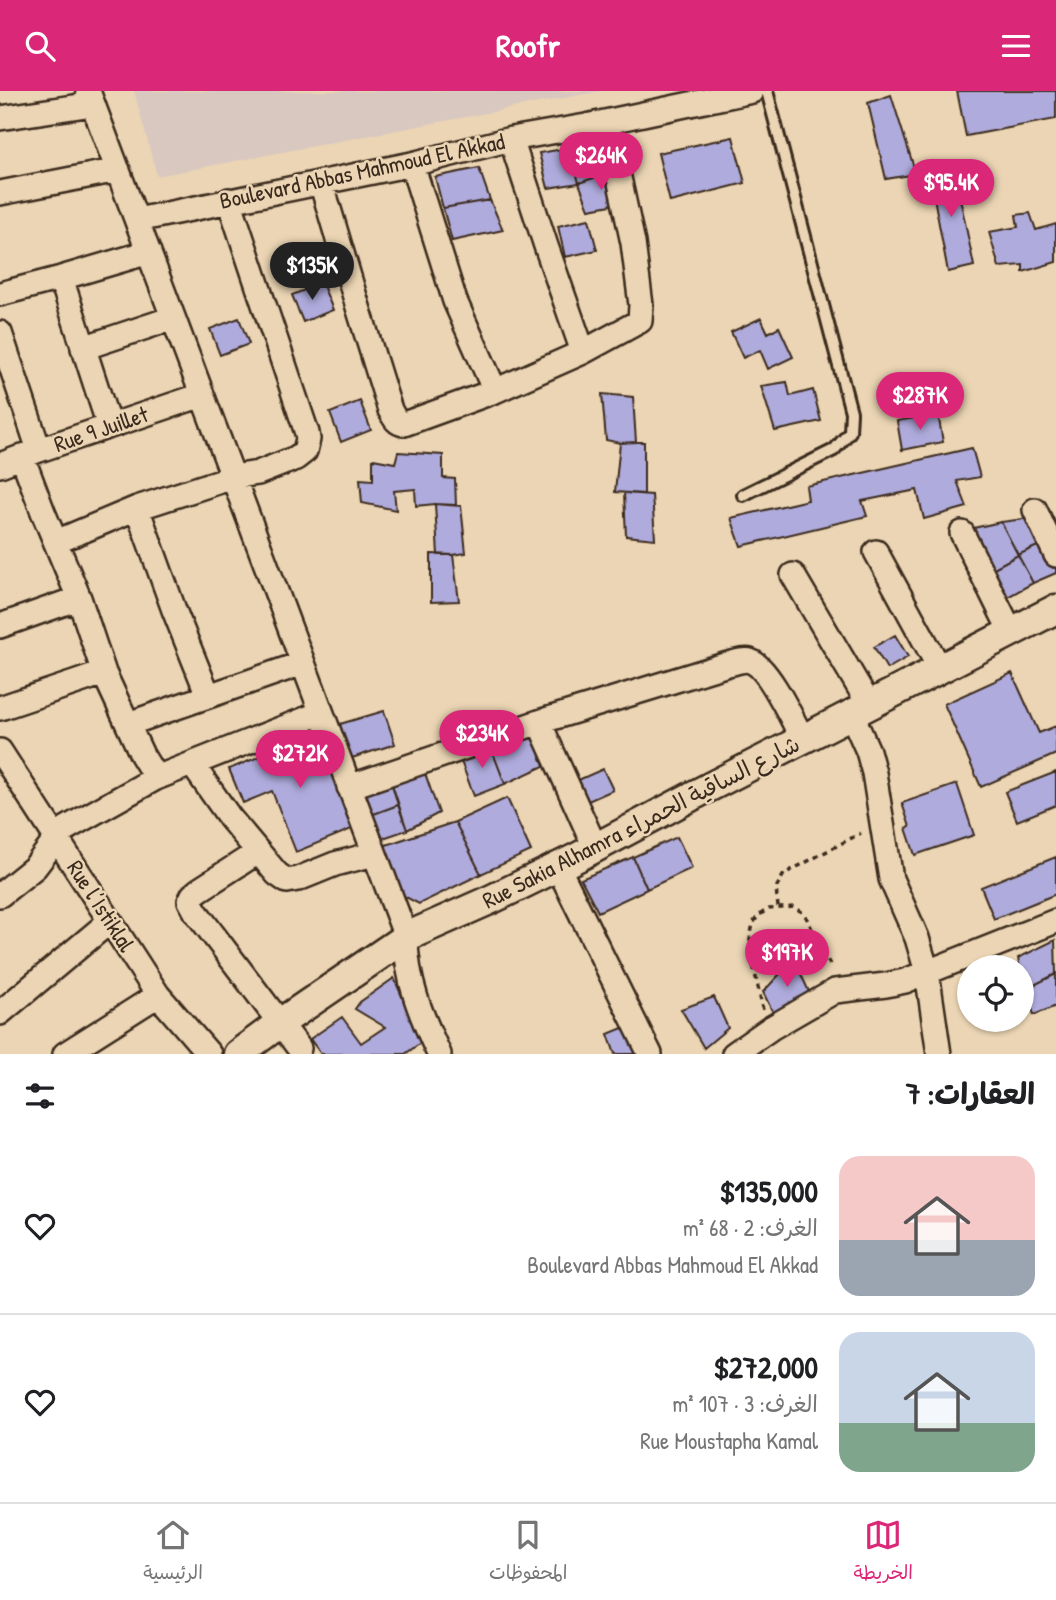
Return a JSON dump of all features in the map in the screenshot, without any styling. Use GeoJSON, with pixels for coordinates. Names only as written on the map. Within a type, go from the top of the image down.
{"type":"FeatureCollection","features":[{"type":"Feature","properties":{"kind":"street","name":"Boulevard Abbas Mahmoud El Akkad"},"geometry":{"type":"LineString","coordinates":[[137,220],[412,163],[511,139],[752,91]]}},
{"type":"Feature","properties":{"kind":"street"},"geometry":{"type":"LineString","coordinates":[[0,118],[91,98],[405,937],[412,989],[420,1014],[439,1054]]}},
{"type":"Feature","properties":{"kind":"street"},"geometry":{"type":"LineString","coordinates":[[321,182],[383,390],[395,419],[404,424],[495,391],[583,352],[638,323],[641,317],[633,243],[607,121]]}},
{"type":"Feature","properties":{"kind":"street"},"geometry":{"type":"LineString","coordinates":[[511,139],[583,352]]}},
{"type":"Feature","properties":{"kind":"street"},"geometry":{"type":"LineString","coordinates":[[412,163],[456,301],[495,391]]}},
{"type":"Feature","properties":{"kind":"street"},"geometry":{"type":"LineString","coordinates":[[0,193],[118,170]]}},
{"type":"Feature","properties":{"kind":"street"},"geometry":{"type":"LineString","coordinates":[[56,542],[137,508],[233,477],[258,473],[296,458],[305,451],[308,439],[229,200]]}},
{"type":"Feature","properties":{"kind":"street"},"geometry":{"type":"LineString","coordinates":[[0,294],[149,252]]}},
{"type":"Feature","properties":{"kind":"street"},"geometry":{"type":"LineString","coordinates":[[61,278],[108,426]]}},
{"type":"Feature","properties":{"kind":"street"},"geometry":{"type":"LineString","coordinates":[[83,348],[173,318]]}},
{"type":"Feature","properties":{"kind":"street"},"geometry":{"type":"LineString","coordinates":[[0,333],[31,453],[43,512],[79,598],[104,673],[142,755],[156,778]]}},
{"type":"Feature","properties":{"kind":"street","name":"Rue 9 Juillet"},"geometry":{"type":"LineString","coordinates":[[0,465],[202,395]]}},
{"type":"Feature","properties":{"kind":"street"},"geometry":{"type":"LineString","coordinates":[[137,508],[208,695]]}},
{"type":"Feature","properties":{"kind":"street"},"geometry":{"type":"LineString","coordinates":[[1035,510],[1056,555]]}},
{"type":"Feature","properties":{"kind":"street"},"geometry":{"type":"LineString","coordinates":[[962,533],[1012,632]]}},
{"type":"Feature","properties":{"kind":"street"},"geometry":{"type":"LineString","coordinates":[[876,552],[940,669]]}},
{"type":"Feature","properties":{"kind":"street"},"geometry":{"type":"LineString","coordinates":[[793,575],[861,710],[891,879],[927,972],[939,1054]]}},
{"type":"Feature","properties":{"kind":"street"},"geometry":{"type":"LineString","coordinates":[[0,626],[79,598]]}},
{"type":"Feature","properties":{"kind":"street","name":"Rue Sakia Alhamra شارع الساقية الحمراء"},"geometry":{"type":"LineString","coordinates":[[238,1054],[405,937],[558,867],[1056,609]]}},
{"type":"Feature","properties":{"kind":"street"},"geometry":{"type":"LineString","coordinates":[[349,787],[539,722],[728,664],[751,661],[761,668],[775,689],[803,740]]}},
{"type":"Feature","properties":{"kind":"street"},"geometry":{"type":"LineString","coordinates":[[128,724],[303,663]]}},
{"type":"Feature","properties":{"kind":"street"},"geometry":{"type":"LineString","coordinates":[[0,708],[104,673]]}},
{"type":"Feature","properties":{"kind":"street"},"geometry":{"type":"LineString","coordinates":[[0,895],[35,867],[67,828],[156,778],[321,713]]}},
{"type":"Feature","properties":{"kind":"street"},"geometry":{"type":"LineString","coordinates":[[539,722],[595,847]]}},
{"type":"Feature","properties":{"kind":"street","name":"Rue l’Istiklal"},"geometry":{"type":"LineString","coordinates":[[0,751],[158,995],[209,1054]]}},
{"type":"Feature","properties":{"kind":"street"},"geometry":{"type":"LineString","coordinates":[[192,764],[230,818],[277,874],[289,882],[374,853]]}},
{"type":"Feature","properties":{"kind":"street"},"geometry":{"type":"LineString","coordinates":[[258,852],[199,890],[190,901],[299,1048]]}},
{"type":"Feature","properties":{"kind":"street"},"geometry":{"type":"LineString","coordinates":[[558,867],[650,1054]]}},
{"type":"Feature","properties":{"kind":"street"},"geometry":{"type":"LineString","coordinates":[[0,1013],[110,921]]}},
{"type":"Feature","properties":{"kind":"street"},"geometry":{"type":"LineString","coordinates":[[734,1054],[830,994],[905,981],[1056,921]]}},
{"type":"Feature","properties":{"kind":"street"},"geometry":{"type":"LineString","coordinates":[[65,1054],[158,995]]}},
{"type":"Feature","properties":{"kind":"lane"},"geometry":{"type":"LineString","coordinates":[[743,495],[834,450],[850,432],[851,412],[767,91]]}},
{"type":"Feature","properties":{"kind":"path"},"geometry":{"type":"LineString","coordinates":[[778,907],[776,888],[784,874],[882,822]]}},
{"type":"Feature","properties":{"kind":"path"},"geometry":{"type":"LineString","coordinates":[[767,1031],[749,945],[753,923],[769,909],[793,907],[804,913],[842,990]]}},
{"type":"Feature","properties":{"kind":"shaded area"},"geometry":{"type":"Polygon","coordinates":[[[134,91],[601,91],[157,176],[134,91]]]}},
{"type":"Feature","properties":{"kind":"building"},"geometry":{"type":"Polygon","coordinates":[[[957,91],[1056,91],[1056,119],[966,136],[957,91]]]}},
{"type":"Feature","properties":{"kind":"building"},"geometry":{"type":"Polygon","coordinates":[[[891,95],[916,174],[886,179],[868,103],[891,95]]]}},
{"type":"Feature","properties":{"kind":"building"},"geometry":{"type":"Polygon","coordinates":[[[733,137],[745,183],[670,202],[658,153],[733,137]]]}},
{"type":"Feature","properties":{"kind":"building"},"geometry":{"type":"Polygon","coordinates":[[[605,138],[611,172],[579,183],[570,148],[605,138]]]}},
{"type":"Feature","properties":{"kind":"building"},"geometry":{"type":"Polygon","coordinates":[[[570,148],[579,183],[548,188],[539,153],[570,148]]]}},
{"type":"Feature","properties":{"kind":"building"},"geometry":{"type":"Polygon","coordinates":[[[953,164],[974,266],[948,272],[929,171],[953,164]]]}},
{"type":"Feature","properties":{"kind":"building"},"geometry":{"type":"Polygon","coordinates":[[[479,168],[490,200],[443,208],[435,177],[479,168]]]}},
{"type":"Feature","properties":{"kind":"building"},"geometry":{"type":"Polygon","coordinates":[[[611,172],[622,203],[589,209],[579,183],[611,172]]]}},
{"type":"Feature","properties":{"kind":"building"},"geometry":{"type":"Polygon","coordinates":[[[490,200],[503,230],[452,241],[443,208],[490,200]]]}},
{"type":"Feature","properties":{"kind":"building"},"geometry":{"type":"Polygon","coordinates":[[[1030,213],[1036,230],[1056,224],[1056,262],[1023,272],[1023,265],[999,267],[989,232],[1018,227],[1016,215],[1030,213]]]}},
{"type":"Feature","properties":{"kind":"building"},"geometry":{"type":"Polygon","coordinates":[[[589,219],[597,250],[565,257],[558,226],[589,219]]]}},
{"type":"Feature","properties":{"kind":"building"},"geometry":{"type":"Polygon","coordinates":[[[322,283],[333,310],[303,322],[292,295],[322,283]]]}},
{"type":"Feature","properties":{"kind":"building"},"geometry":{"type":"Polygon","coordinates":[[[239,318],[249,344],[220,355],[210,329],[239,318]]]}},
{"type":"Feature","properties":{"kind":"building"},"geometry":{"type":"Polygon","coordinates":[[[761,318],[768,333],[779,327],[793,357],[768,369],[760,350],[743,358],[731,332],[761,318]]]}},
{"type":"Feature","properties":{"kind":"building"},"geometry":{"type":"Polygon","coordinates":[[[787,382],[790,396],[813,390],[821,421],[775,431],[761,386],[787,382]]]}},
{"type":"Feature","properties":{"kind":"building"},"geometry":{"type":"Polygon","coordinates":[[[602,394],[633,397],[636,442],[606,440],[602,394]]]}},
{"type":"Feature","properties":{"kind":"building"},"geometry":{"type":"Polygon","coordinates":[[[360,401],[371,430],[341,442],[330,413],[360,401]]]}},
{"type":"Feature","properties":{"kind":"building"},"geometry":{"type":"Polygon","coordinates":[[[938,414],[943,442],[902,450],[897,421],[938,414]]]}},
{"type":"Feature","properties":{"kind":"building"},"geometry":{"type":"Polygon","coordinates":[[[644,442],[644,494],[615,492],[620,443],[644,442]]]}},
{"type":"Feature","properties":{"kind":"building"},"geometry":{"type":"Polygon","coordinates":[[[972,448],[980,477],[957,481],[967,507],[924,519],[917,490],[862,501],[867,516],[741,546],[731,518],[808,500],[806,486],[972,448]]]}},
{"type":"Feature","properties":{"kind":"building"},"geometry":{"type":"Polygon","coordinates":[[[398,452],[443,455],[443,478],[455,479],[456,505],[416,506],[415,489],[394,491],[396,510],[362,503],[360,479],[373,480],[373,459],[395,463],[398,452]]]}},
{"type":"Feature","properties":{"kind":"building"},"geometry":{"type":"Polygon","coordinates":[[[624,493],[652,495],[655,539],[626,536],[624,493]]]}},
{"type":"Feature","properties":{"kind":"building"},"geometry":{"type":"Polygon","coordinates":[[[435,504],[461,506],[466,553],[438,555],[435,504]]]}},
{"type":"Feature","properties":{"kind":"building"},"geometry":{"type":"Polygon","coordinates":[[[1031,518],[1042,544],[1018,555],[1001,522],[1031,518]]]}},
{"type":"Feature","properties":{"kind":"building"},"geometry":{"type":"Polygon","coordinates":[[[1001,522],[1018,555],[992,569],[969,529],[1001,522]]]}},
{"type":"Feature","properties":{"kind":"building"},"geometry":{"type":"Polygon","coordinates":[[[1042,544],[1056,568],[1056,573],[1033,583],[1018,555],[1042,544]]]}},
{"type":"Feature","properties":{"kind":"building"},"geometry":{"type":"Polygon","coordinates":[[[431,554],[453,555],[459,601],[431,602],[431,554]]]}},
{"type":"Feature","properties":{"kind":"building"},"geometry":{"type":"Polygon","coordinates":[[[1018,555],[1033,583],[1002,600],[992,569],[1018,555]]]}},
{"type":"Feature","properties":{"kind":"building"},"geometry":{"type":"Polygon","coordinates":[[[895,635],[908,657],[887,669],[874,647],[895,635]]]}},
{"type":"Feature","properties":{"kind":"building"},"geometry":{"type":"Polygon","coordinates":[[[1012,673],[1039,733],[1056,726],[1056,754],[981,787],[944,704],[1012,673]]]}},
{"type":"Feature","properties":{"kind":"building"},"geometry":{"type":"Polygon","coordinates":[[[384,711],[395,744],[349,759],[340,724],[384,711]]]}},
{"type":"Feature","properties":{"kind":"building"},"geometry":{"type":"Polygon","coordinates":[[[529,731],[546,765],[505,784],[490,745],[529,731]]]}},
{"type":"Feature","properties":{"kind":"building"},"geometry":{"type":"Polygon","coordinates":[[[321,732],[359,826],[296,852],[272,791],[243,803],[229,769],[321,732]]]}},
{"type":"Feature","properties":{"kind":"building"},"geometry":{"type":"Polygon","coordinates":[[[490,745],[505,784],[474,796],[459,756],[490,745]]]}},
{"type":"Feature","properties":{"kind":"building"},"geometry":{"type":"Polygon","coordinates":[[[422,765],[439,813],[407,830],[390,778],[422,765]]]}},
{"type":"Feature","properties":{"kind":"building"},"geometry":{"type":"Polygon","coordinates":[[[603,769],[613,790],[586,802],[576,781],[603,769]]]}},
{"type":"Feature","properties":{"kind":"building"},"geometry":{"type":"Polygon","coordinates":[[[1056,772],[1056,805],[1017,821],[1005,792],[1056,772]]]}},
{"type":"Feature","properties":{"kind":"building"},"geometry":{"type":"Polygon","coordinates":[[[390,778],[398,805],[371,815],[365,784],[390,778]]]}},
{"type":"Feature","properties":{"kind":"building"},"geometry":{"type":"Polygon","coordinates":[[[957,784],[974,835],[915,855],[906,828],[910,827],[902,803],[957,784]]]}},
{"type":"Feature","properties":{"kind":"building"},"geometry":{"type":"Polygon","coordinates":[[[507,798],[531,851],[481,874],[455,822],[507,798]]]}},
{"type":"Feature","properties":{"kind":"building"},"geometry":{"type":"Polygon","coordinates":[[[398,805],[407,830],[383,838],[371,815],[398,805]]]}},
{"type":"Feature","properties":{"kind":"building"},"geometry":{"type":"Polygon","coordinates":[[[455,822],[481,874],[419,904],[398,893],[383,846],[455,822]]]}},
{"type":"Feature","properties":{"kind":"building"},"geometry":{"type":"Polygon","coordinates":[[[677,837],[692,868],[647,889],[633,857],[677,837]]]}},
{"type":"Feature","properties":{"kind":"building"},"geometry":{"type":"Polygon","coordinates":[[[633,857],[647,889],[598,912],[581,879],[633,857]]]}},
{"type":"Feature","properties":{"kind":"building"},"geometry":{"type":"Polygon","coordinates":[[[1056,857],[1056,894],[994,919],[981,887],[1056,857]]]}},
{"type":"Feature","properties":{"kind":"building"},"geometry":{"type":"Polygon","coordinates":[[[1055,940],[1056,974],[1034,985],[1034,955],[1024,955],[1055,940]]]}},
{"type":"Feature","properties":{"kind":"building"},"geometry":{"type":"Polygon","coordinates":[[[794,959],[811,996],[774,1015],[763,992],[794,959]]]}},
{"type":"Feature","properties":{"kind":"building"},"geometry":{"type":"Polygon","coordinates":[[[1056,974],[1056,1006],[1034,1015],[1034,985],[1056,974]]]}},
{"type":"Feature","properties":{"kind":"building"},"geometry":{"type":"Polygon","coordinates":[[[394,978],[422,1042],[405,1054],[321,1054],[310,1039],[342,1017],[361,1043],[385,1027],[355,1009],[360,1002],[394,978]]]}},
{"type":"Feature","properties":{"kind":"building"},"geometry":{"type":"Polygon","coordinates":[[[714,997],[728,1028],[704,1048],[681,1009],[714,997]]]}},
{"type":"Feature","properties":{"kind":"building"},"geometry":{"type":"Polygon","coordinates":[[[625,1027],[640,1054],[615,1054],[608,1034],[625,1027]]]}}]}
